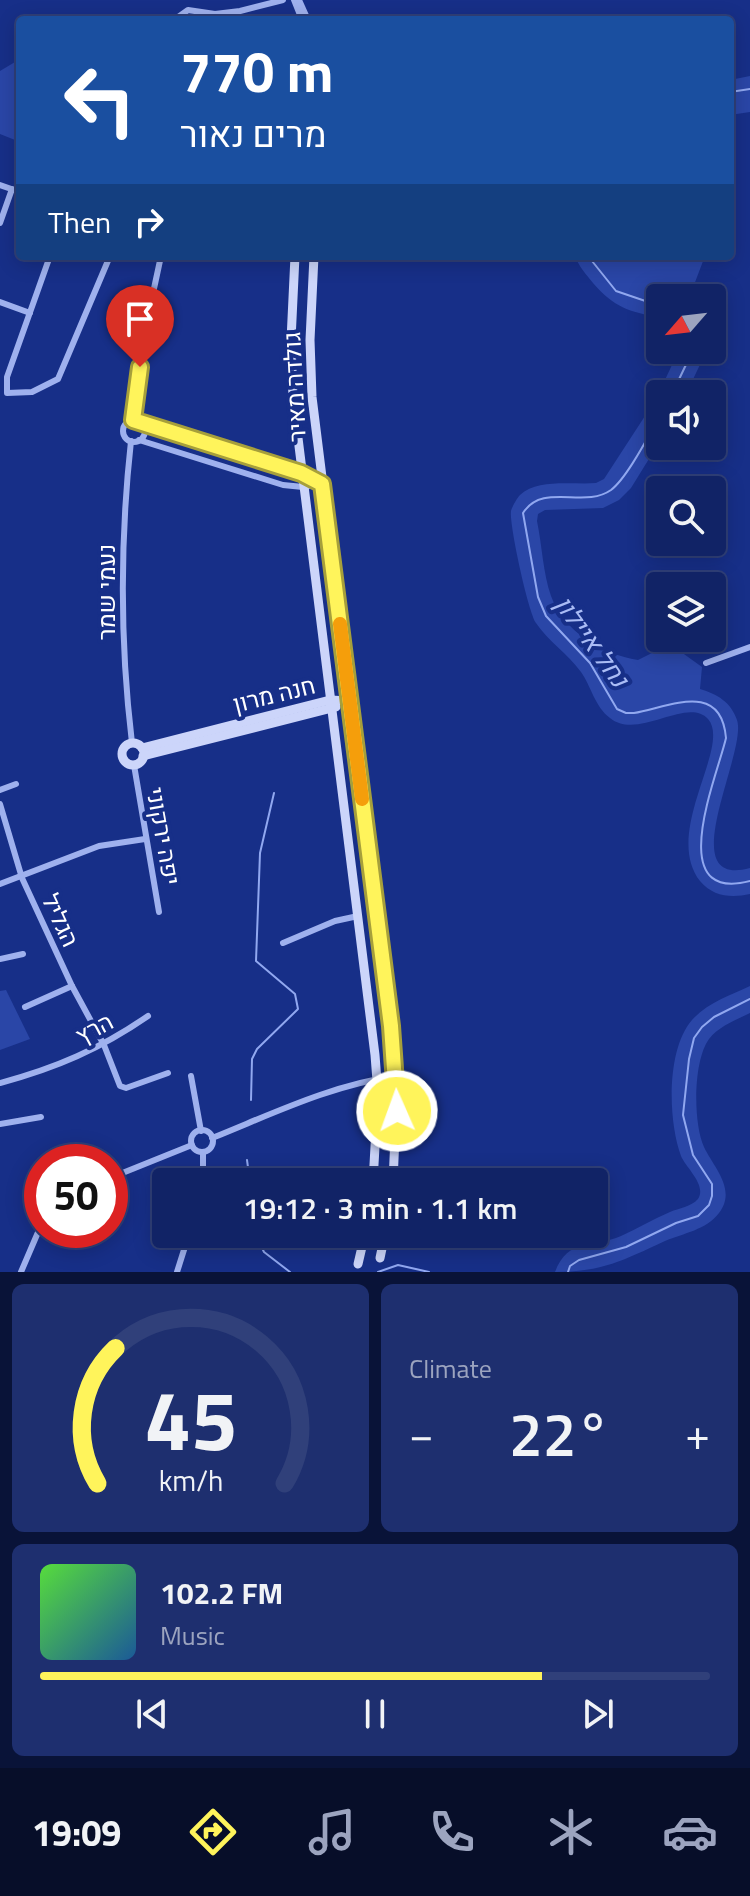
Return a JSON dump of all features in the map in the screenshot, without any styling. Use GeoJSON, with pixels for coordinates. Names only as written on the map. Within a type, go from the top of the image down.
{"type":"FeatureCollection","features":[{"type":"Feature","properties":{"kind":"main road","name":"גולדה מאיר"},"geometry":{"type":"LineString","coordinates":[[295,260],[291,364],[301,473],[377,1079],[374,1168]]}},
{"type":"Feature","properties":{"kind":"main road","name":"גולדה מאיר"},"geometry":{"type":"LineString","coordinates":[[314,260],[310,363],[322,484],[396,1076],[394,1168]]}},
{"type":"Feature","properties":{"kind":"main road","name":"חנה מרון"},"geometry":{"type":"LineString","coordinates":[[139,749],[350,701]]}},
{"type":"Feature","properties":{"kind":"main road"},"geometry":{"type":"LineString","coordinates":[[124,747],[139,749],[141,761],[134,765],[126,763],[122,755],[124,747]]}},
{"type":"Feature","properties":{"kind":"main road"},"geometry":{"type":"LineString","coordinates":[[358,1264],[362,1248]]}},
{"type":"Feature","properties":{"kind":"main road"},"geometry":{"type":"LineString","coordinates":[[380,1258],[382,1248]]}},
{"type":"Feature","properties":{"kind":"street"},"geometry":{"type":"LineString","coordinates":[[180,16],[188,10],[223,13],[283,0]]}},
{"type":"Feature","properties":{"kind":"street"},"geometry":{"type":"LineString","coordinates":[[0,185],[16,190]]}},
{"type":"Feature","properties":{"kind":"street"},"geometry":{"type":"LineString","coordinates":[[0,223],[12,189]]}},
{"type":"Feature","properties":{"kind":"street"},"geometry":{"type":"LineString","coordinates":[[49,260],[3,376],[7,393],[32,392],[58,379],[108,260]]}},
{"type":"Feature","properties":{"kind":"street"},"geometry":{"type":"LineString","coordinates":[[133,420],[147,321],[160,260]]}},
{"type":"Feature","properties":{"kind":"street"},"geometry":{"type":"LineString","coordinates":[[0,302],[30,313]]}},
{"type":"Feature","properties":{"kind":"street"},"geometry":{"type":"LineString","coordinates":[[133,420],[301,473],[322,484]]}},
{"type":"Feature","properties":{"kind":"street"},"geometry":{"type":"LineString","coordinates":[[133,420],[125,424],[123,432],[135,441],[283,485],[303,487],[322,484]]}},
{"type":"Feature","properties":{"kind":"street"},"geometry":{"type":"LineString","coordinates":[[135,441],[144,434],[142,425]]}},
{"type":"Feature","properties":{"kind":"street","name":"נעמי שמר"},"geometry":{"type":"LineString","coordinates":[[135,441],[126,482],[123,581],[126,683],[139,749]]}},
{"type":"Feature","properties":{"kind":"street"},"geometry":{"type":"LineString","coordinates":[[706,663],[750,647]]}},
{"type":"Feature","properties":{"kind":"street","name":"יפה ירקוני"},"geometry":{"type":"LineString","coordinates":[[134,765],[159,912]]}},
{"type":"Feature","properties":{"kind":"street"},"geometry":{"type":"LineString","coordinates":[[0,790],[16,784]]}},
{"type":"Feature","properties":{"kind":"street","name":"הגליל"},"geometry":{"type":"LineString","coordinates":[[0,804],[22,878],[123,1088],[168,1073]]}},
{"type":"Feature","properties":{"kind":"street"},"geometry":{"type":"LineString","coordinates":[[0,884],[22,878],[71,854],[145,839]]}},
{"type":"Feature","properties":{"kind":"street"},"geometry":{"type":"LineString","coordinates":[[283,943],[335,921],[358,916]]}},
{"type":"Feature","properties":{"kind":"street"},"geometry":{"type":"LineString","coordinates":[[0,959],[23,954]]}},
{"type":"Feature","properties":{"kind":"street"},"geometry":{"type":"LineString","coordinates":[[25,1007],[72,986]]}},
{"type":"Feature","properties":{"kind":"street","name":"הרץ"},"geometry":{"type":"LineString","coordinates":[[0,1083],[55,1067],[104,1045],[148,1016]]}},
{"type":"Feature","properties":{"kind":"street"},"geometry":{"type":"LineString","coordinates":[[191,1076],[201,1131]]}},
{"type":"Feature","properties":{"kind":"street"},"geometry":{"type":"LineString","coordinates":[[212,1138],[328,1092],[396,1076]]}},
{"type":"Feature","properties":{"kind":"street"},"geometry":{"type":"LineString","coordinates":[[0,1124],[41,1117]]}},
{"type":"Feature","properties":{"kind":"street"},"geometry":{"type":"LineString","coordinates":[[192,1145],[194,1134],[201,1131],[209,1133],[212,1138],[210,1148],[203,1152]]}},
{"type":"Feature","properties":{"kind":"street"},"geometry":{"type":"LineString","coordinates":[[192,1145],[203,1152]]}},
{"type":"Feature","properties":{"kind":"street"},"geometry":{"type":"LineString","coordinates":[[128,1171],[192,1145]]}},
{"type":"Feature","properties":{"kind":"street"},"geometry":{"type":"LineString","coordinates":[[203,1152],[203,1168]]}},
{"type":"Feature","properties":{"kind":"street"},"geometry":{"type":"LineString","coordinates":[[21,1272],[31,1248]]}},
{"type":"Feature","properties":{"kind":"street"},"geometry":{"type":"LineString","coordinates":[[177,1272],[185,1248]]}},
{"type":"Feature","properties":{"kind":"shaded area"},"geometry":{"type":"Polygon","coordinates":[[[16,61],[16,140],[0,134],[0,71],[16,61]]]}},
{"type":"Feature","properties":{"kind":"shaded area"},"geometry":{"type":"Polygon","coordinates":[[[750,76],[750,112],[734,114],[734,79],[750,76]]]}},
{"type":"Feature","properties":{"kind":"shaded area"},"geometry":{"type":"Polygon","coordinates":[[[577,260],[703,260],[694,284],[646,284],[646,314],[615,303],[585,273],[577,260]]]}},
{"type":"Feature","properties":{"kind":"shaded area"},"geometry":{"type":"Polygon","coordinates":[[[672,364],[700,364],[693,380],[665,380],[672,364]]]}},
{"type":"Feature","properties":{"kind":"shaded area"},"geometry":{"type":"Polygon","coordinates":[[[646,414],[648,460],[631,488],[619,500],[603,508],[545,510],[538,514],[544,568],[551,596],[557,609],[575,630],[611,653],[638,660],[654,652],[681,652],[702,667],[700,689],[712,693],[731,708],[737,720],[737,736],[714,839],[716,858],[727,869],[750,868],[750,894],[730,896],[711,890],[700,881],[690,861],[692,815],[712,749],[713,732],[708,719],[699,713],[688,712],[634,725],[621,724],[610,718],[597,702],[581,672],[546,636],[533,615],[511,519],[515,503],[520,495],[536,486],[596,483],[604,479],[646,414]]]}},
{"type":"Feature","properties":{"kind":"shaded area"},"geometry":{"type":"Polygon","coordinates":[[[750,986],[750,1013],[713,1034],[704,1049],[697,1077],[700,1136],[725,1187],[726,1196],[719,1213],[701,1227],[612,1264],[555,1272],[560,1261],[574,1248],[608,1248],[608,1241],[698,1199],[700,1188],[681,1156],[677,1141],[672,1105],[674,1067],[677,1049],[692,1020],[720,1000],[750,986]]]}},
{"type":"Feature","properties":{"kind":"shaded area"},"geometry":{"type":"Polygon","coordinates":[[[6,990],[30,1039],[0,1050],[0,991],[6,990]]]}},
{"type":"Feature","properties":{"kind":"waterway","name":"נחל איילון"},"geometry":{"type":"LineString","coordinates":[[734,91],[750,89]]}},
{"type":"Feature","properties":{"kind":"waterway","name":"נחל איילון"},"geometry":{"type":"LineString","coordinates":[[591,260],[616,291],[646,301]]}},
{"type":"Feature","properties":{"kind":"waterway","name":"נחל איילון"},"geometry":{"type":"LineString","coordinates":[[679,380],[686,364]]}},
{"type":"Feature","properties":{"kind":"waterway","name":"נחל איילון"},"geometry":{"type":"LineString","coordinates":[[646,440],[631,466],[611,490],[589,497],[541,499],[523,513],[538,597],[546,616],[590,663],[617,709],[634,713],[691,702],[704,703],[714,709],[722,720],[726,738],[707,805],[702,855],[708,873],[723,883],[750,881]]}},
{"type":"Feature","properties":{"kind":"waterway"},"geometry":{"type":"LineString","coordinates":[[251,1100],[252,1059],[257,1049],[298,1009],[295,994],[256,961],[260,853],[274,793]]}},
{"type":"Feature","properties":{"kind":"waterway","name":"נחל איילון"},"geometry":{"type":"LineString","coordinates":[[568,1272],[570,1266],[579,1260],[626,1247],[698,1216],[709,1205],[712,1184],[693,1155],[683,1115],[689,1059],[694,1038],[702,1027],[714,1017],[750,999]]}},
{"type":"Feature","properties":{"kind":"waterway"},"geometry":{"type":"LineString","coordinates":[[247,1160],[248,1168]]}},
{"type":"Feature","properties":{"kind":"waterway"},"geometry":{"type":"LineString","coordinates":[[262,1248],[290,1272]]}},
{"type":"Feature","properties":{"kind":"waterway"},"geometry":{"type":"LineString","coordinates":[[378,1272],[398,1265],[429,1272]]}},
{"type":"Feature","properties":{"kind":"slow traffic"},"geometry":{"type":"LineString","coordinates":[[340,624],[362,799]]}},
{"type":"Feature","properties":{"kind":"route"},"geometry":{"type":"LineString","coordinates":[[140,367],[133,420],[301,473],[322,484],[391,1026],[397,1111]]}}]}
